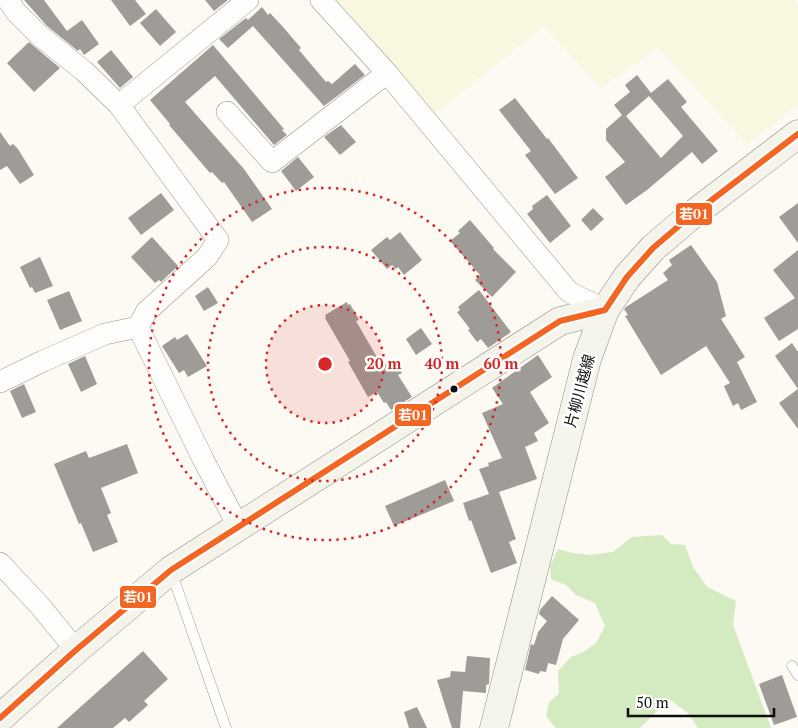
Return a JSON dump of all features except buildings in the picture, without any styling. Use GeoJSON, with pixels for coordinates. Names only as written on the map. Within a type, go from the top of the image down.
{"type":"FeatureCollection","features":[{"type":"Feature","properties":{"kind":"street"},"geometry":{"type":"LineString","coordinates":[[0,382],[42,361],[105,334],[138,327],[146,312],[207,257],[218,240],[119,105],[84,71],[39,35],[16,12],[8,0]]}},
{"type":"Feature","properties":{"kind":"street"},"geometry":{"type":"LineString","coordinates":[[119,105],[248,0]]}},
{"type":"Feature","properties":{"kind":"street"},"geometry":{"type":"LineString","coordinates":[[321,0],[387,73],[570,292],[605,310]]}},
{"type":"Feature","properties":{"kind":"street"},"geometry":{"type":"LineString","coordinates":[[227,112],[272,162],[387,73]]}},
{"type":"Feature","properties":{"kind":"street","name":"片柳川越線"},"geometry":{"type":"LineString","coordinates":[[494,728],[587,359],[605,310],[627,277],[653,248],[687,219],[798,134]]}},
{"type":"Feature","properties":{"kind":"street"},"geometry":{"type":"LineString","coordinates":[[0,718],[76,650],[171,570],[560,321],[605,310]]}},
{"type":"Feature","properties":{"kind":"street"},"geometry":{"type":"LineString","coordinates":[[138,327],[238,526]]}},
{"type":"Feature","properties":{"kind":"street"},"geometry":{"type":"LineString","coordinates":[[0,563],[40,606],[76,650]]}},
{"type":"Feature","properties":{"kind":"lane"},"geometry":{"type":"LineString","coordinates":[[171,570],[226,728]]}},
{"type":"Feature","properties":{"kind":"shaded area"},"geometry":{"type":"Polygon","coordinates":[[[333,0],[794,0],[798,7],[798,105],[747,144],[658,47],[601,88],[544,26],[433,115],[333,0]]]}},
{"type":"Feature","properties":{"kind":"green space"},"geometry":{"type":"Polygon","coordinates":[[[662,535],[671,544],[685,545],[693,567],[707,587],[736,601],[733,625],[771,728],[698,728],[688,713],[669,699],[640,728],[556,728],[546,716],[549,702],[559,694],[558,671],[571,657],[585,651],[596,643],[605,626],[595,603],[576,595],[566,585],[551,579],[550,566],[558,549],[591,555],[613,552],[632,537],[662,535]]]}},
{"type":"Feature","properties":{"kind":"transit line","name":"若01"},"geometry":{"type":"LineString","coordinates":[[605,310],[627,277],[653,248],[687,219],[798,134]]}},
{"type":"Feature","properties":{"kind":"transit line","name":"若01"},"geometry":{"type":"LineString","coordinates":[[0,718],[76,650],[171,570],[560,321],[605,310]]}}]}
